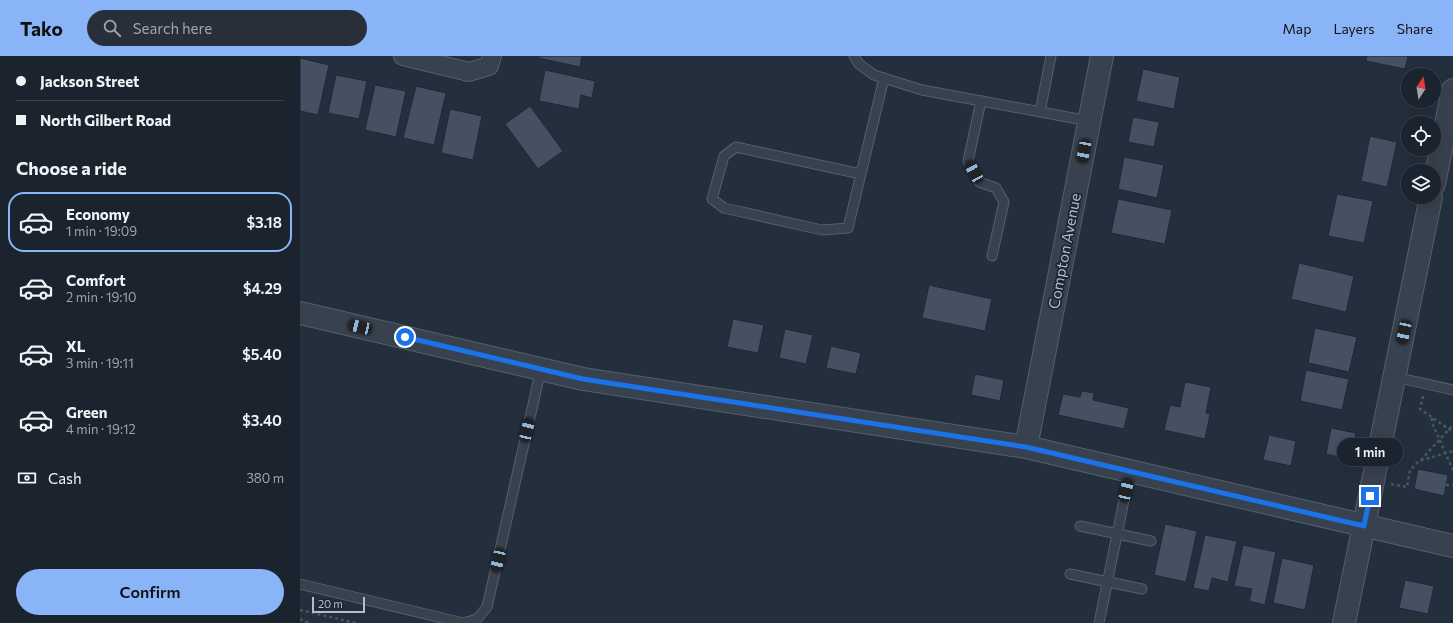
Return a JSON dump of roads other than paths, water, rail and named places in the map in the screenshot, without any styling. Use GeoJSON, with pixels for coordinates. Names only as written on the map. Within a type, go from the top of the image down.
{"type":"FeatureCollection","features":[{"type":"Feature","properties":{"kind":"street"},"geometry":{"type":"LineString","coordinates":[[403,56],[468,72],[489,66],[492,56]]}},
{"type":"Feature","properties":{"kind":"street","name":"Compton Avenue"},"geometry":{"type":"LineString","coordinates":[[1026,447],[1102,56]]}},
{"type":"Feature","properties":{"kind":"street"},"geometry":{"type":"LineString","coordinates":[[1438,164],[1453,90]]}},
{"type":"Feature","properties":{"kind":"street"},"geometry":{"type":"LineString","coordinates":[[1344,623],[1430,204]]}},
{"type":"Feature","properties":{"kind":"street"},"geometry":{"type":"LineString","coordinates":[[300,313],[583,379],[1026,447],[1453,546]]}},
{"type":"Feature","properties":{"kind":"lane"},"geometry":{"type":"LineString","coordinates":[[854,56],[859,64],[874,75],[922,90],[1089,121]]}},
{"type":"Feature","properties":{"kind":"lane"},"geometry":{"type":"LineString","coordinates":[[1040,112],[1052,56]]}},
{"type":"Feature","properties":{"kind":"lane"},"geometry":{"type":"LineString","coordinates":[[861,174],[736,147],[724,156],[712,199],[724,208],[822,230],[848,228],[861,174],[884,78]]}},
{"type":"Feature","properties":{"kind":"lane"},"geometry":{"type":"LineString","coordinates":[[980,101],[968,161],[979,182],[996,188],[1004,202],[992,256]]}},
{"type":"Feature","properties":{"kind":"lane"},"geometry":{"type":"LineString","coordinates":[[300,584],[462,623],[477,620],[487,608],[541,369]]}},
{"type":"Feature","properties":{"kind":"lane"},"geometry":{"type":"LineString","coordinates":[[1395,377],[1453,390]]}},
{"type":"Feature","properties":{"kind":"lane"},"geometry":{"type":"LineString","coordinates":[[1099,623],[1130,471]]}},
{"type":"Feature","properties":{"kind":"lane"},"geometry":{"type":"LineString","coordinates":[[1080,526],[1151,541]]}},
{"type":"Feature","properties":{"kind":"lane"},"geometry":{"type":"LineString","coordinates":[[1070,574],[1142,589]]}}]}
